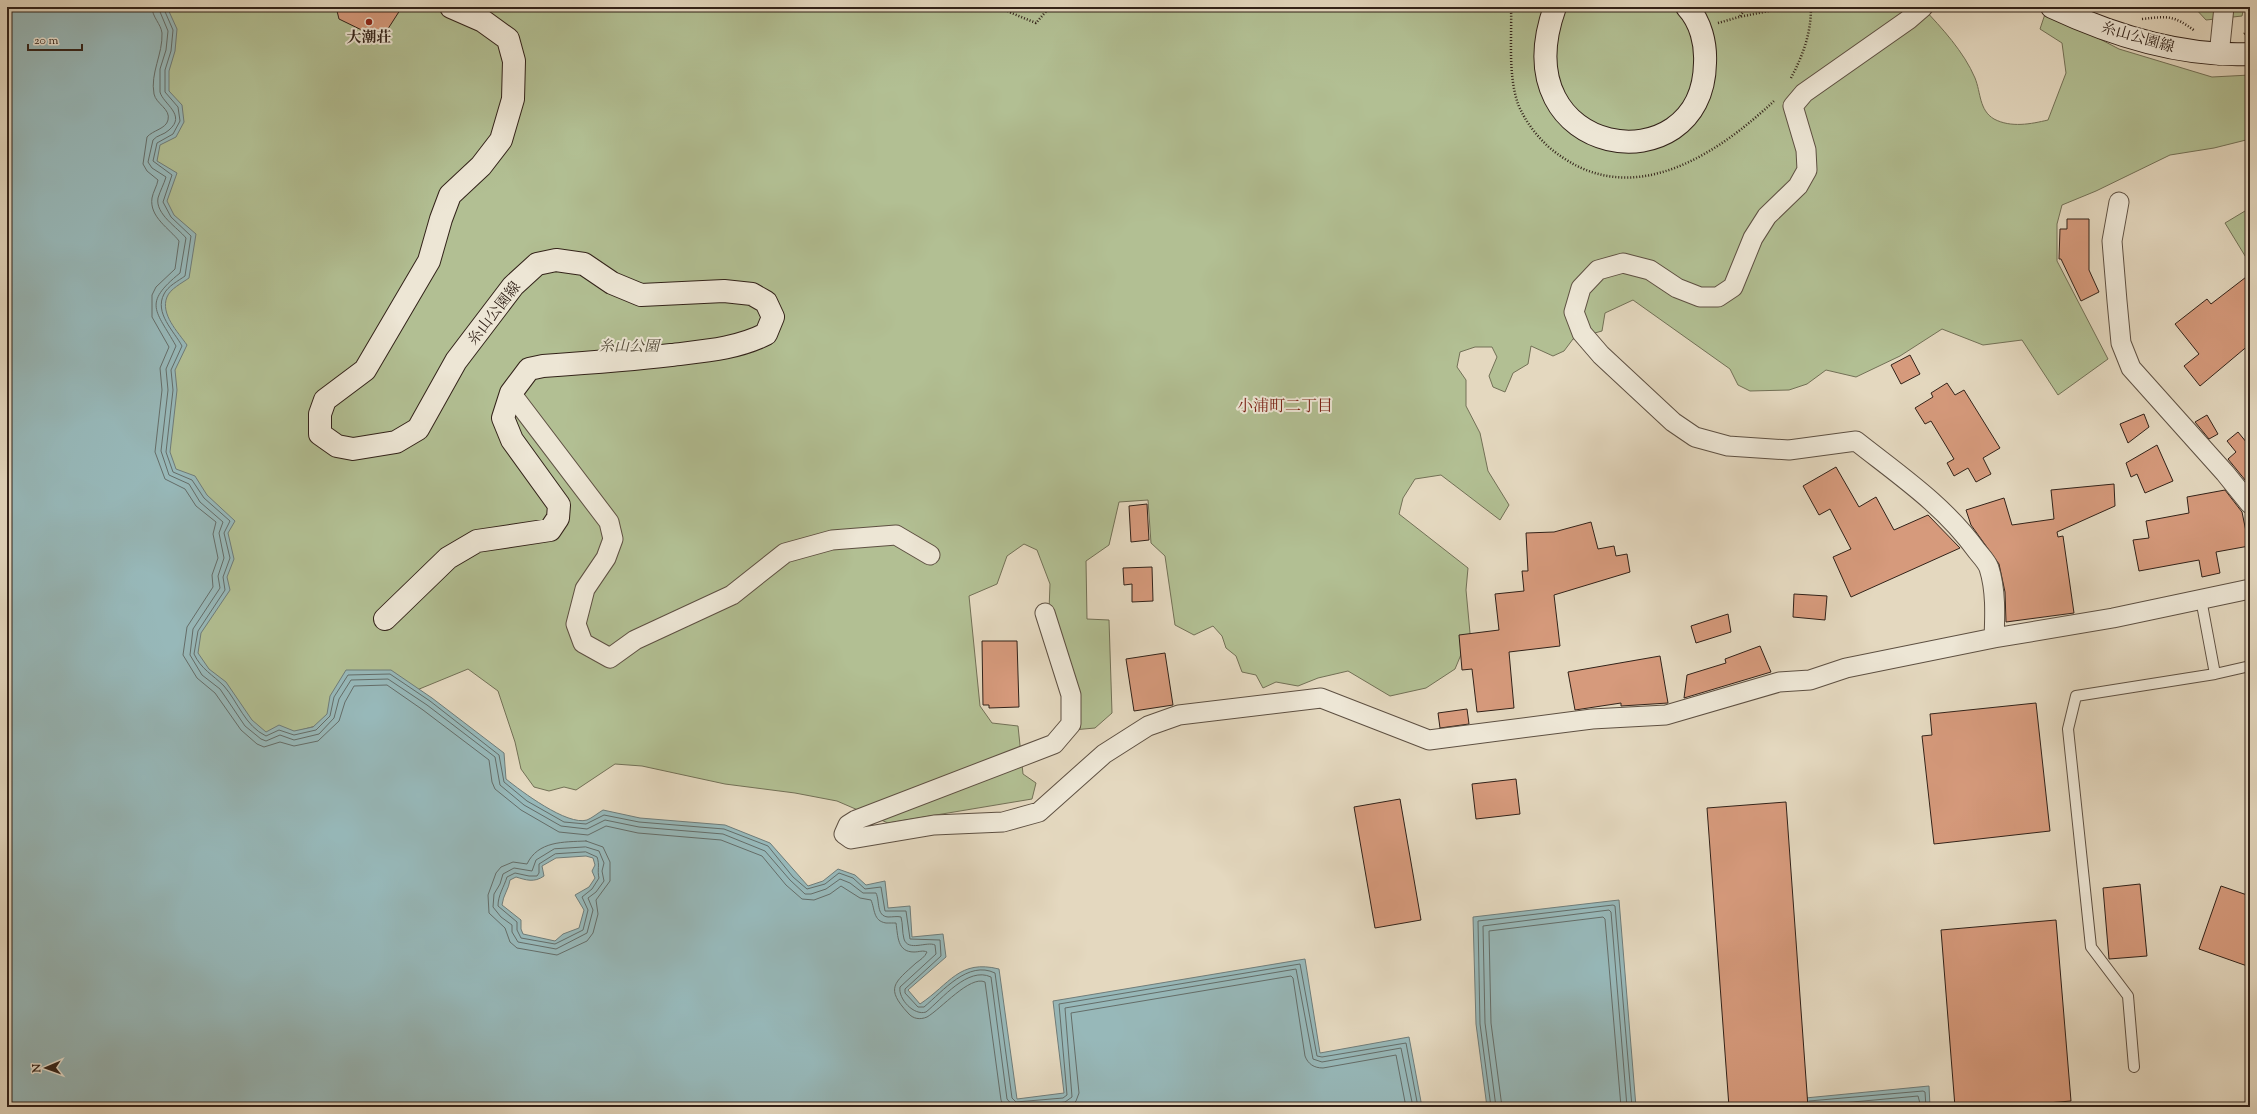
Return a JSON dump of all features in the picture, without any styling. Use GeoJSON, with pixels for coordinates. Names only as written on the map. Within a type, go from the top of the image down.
{"type":"FeatureCollection","features":[{"type":"Feature","properties":{"kind":"main road","name":"糸山公園線"},"geometry":{"type":"LineString","coordinates":[[385,619],[448,558],[478,541],[550,530],[558,518],[559,505],[512,440],[503,418],[511,393],[529,369],[543,366],[631,361],[698,353],[747,343],[766,334],[773,317],[766,302],[752,294],[724,291],[641,295],[612,282],[584,264],[556,260],[537,264],[513,286],[456,361],[418,428],[396,442],[353,449],[337,446],[320,434],[320,414],[325,400],[365,370],[429,261],[440,219],[450,195],[481,166],[501,140],[512,99],[514,61],[508,38],[483,22],[451,7]]}},
{"type":"Feature","properties":{"kind":"main road"},"geometry":{"type":"LineString","coordinates":[[1555,7],[1546,38],[1546,64],[1551,90],[1563,111],[1582,130],[1602,138],[1624,142],[1646,140],[1671,131],[1688,116],[1700,96],[1705,72],[1706,48],[1700,29],[1687,7]]}},
{"type":"Feature","properties":{"kind":"main road","name":"糸山公園線"},"geometry":{"type":"LineString","coordinates":[[2052,7],[2101,27],[2159,46],[2219,55],[2250,54]]}},
{"type":"Feature","properties":{"kind":"street"},"geometry":{"type":"LineString","coordinates":[[1923,7],[1908,20],[1815,85],[1793,106],[1806,150],[1807,170],[1798,186],[1767,216],[1753,238],[1733,287],[1718,297],[1700,297],[1677,288],[1650,270],[1623,263],[1598,270],[1580,288],[1574,312],[1582,333],[1601,355],[1673,422],[1695,437],[1728,446],[1788,450],[1856,441],[1900,475],[1931,500],[1963,531],[1989,567],[1995,609],[1994,638]]}},
{"type":"Feature","properties":{"kind":"street"},"geometry":{"type":"LineString","coordinates":[[2219,55],[2224,7]]}},
{"type":"Feature","properties":{"kind":"street"},"geometry":{"type":"LineString","coordinates":[[2118,202],[2112,241],[2116,294],[2121,343],[2131,368],[2225,473],[2250,504]]}},
{"type":"Feature","properties":{"kind":"street"},"geometry":{"type":"LineString","coordinates":[[511,393],[609,522],[613,539],[606,558],[585,589],[576,624],[583,643],[610,658],[634,640],[732,595],[785,553],[832,540],[896,535],[930,555]]}},
{"type":"Feature","properties":{"kind":"street"},"geometry":{"type":"LineString","coordinates":[[1045,613],[1071,695],[1071,724],[1054,744],[856,820],[848,825],[844,834],[851,839],[934,825],[1003,822],[1039,812],[1104,754],[1148,726],[1179,715],[1321,698],[1429,740],[1592,719],[1666,715],[1779,682],[1810,680],[1846,668],[1994,638],[2113,618],[2250,589]]}},
{"type":"Feature","properties":{"kind":"lane"},"geometry":{"type":"LineString","coordinates":[[2201,600],[2215,674]]}},
{"type":"Feature","properties":{"kind":"lane"},"geometry":{"type":"LineString","coordinates":[[2134,1067],[2128,996],[2091,947],[2068,729],[2076,696],[2215,674],[2250,666]]}},
{"type":"Feature","properties":{"kind":"path"},"geometry":{"type":"LineString","coordinates":[[1003,7],[1009,12],[1036,23],[1049,8],[1047,7]]}},
{"type":"Feature","properties":{"kind":"path"},"geometry":{"type":"LineString","coordinates":[[1747,7],[1739,17],[1790,7]]}},
{"type":"Feature","properties":{"kind":"path"},"geometry":{"type":"LineString","coordinates":[[1788,85],[1804,54],[1811,24],[1811,7]]}},
{"type":"Feature","properties":{"kind":"green space","name":"糸山公園"},"geometry":{"type":"Polygon","coordinates":[[[43,7],[1922,7],[1945,32],[1965,59],[1975,78],[1981,101],[1986,111],[1994,119],[2007,124],[2035,123],[2048,120],[2066,73],[2062,43],[2040,29],[2046,11],[2119,49],[2212,77],[2250,75],[2250,139],[2214,148],[2170,155],[2096,191],[2062,205],[2057,224],[2057,261],[2108,359],[2058,395],[2022,340],[1983,345],[1942,329],[1900,356],[1856,377],[1826,370],[1807,384],[1789,390],[1750,391],[1738,385],[1730,369],[1633,300],[1605,313],[1602,331],[1573,339],[1564,351],[1553,356],[1531,346],[1528,364],[1513,373],[1505,392],[1493,387],[1489,376],[1497,357],[1492,347],[1475,347],[1460,352],[1457,367],[1466,380],[1466,406],[1480,433],[1488,471],[1509,505],[1500,520],[1441,475],[1415,479],[1403,498],[1399,514],[1468,568],[1466,590],[1470,633],[1455,669],[1426,688],[1390,696],[1348,671],[1318,678],[1298,686],[1276,682],[1263,688],[1256,675],[1242,672],[1236,656],[1226,648],[1222,636],[1213,626],[1194,635],[1175,625],[1165,556],[1151,543],[1148,500],[1119,502],[1109,545],[1086,561],[1087,619],[1109,620],[1112,713],[1095,728],[1073,730],[1049,610],[1050,584],[1037,550],[1024,544],[1007,556],[997,584],[969,596],[980,706],[992,723],[1018,726],[1023,774],[1036,783],[1032,799],[888,823],[837,801],[795,793],[725,784],[642,766],[615,764],[576,790],[564,787],[549,791],[534,787],[521,769],[515,742],[498,691],[468,669],[356,715],[235,748],[161,606],[43,7]]]}},
{"type":"Feature","properties":{"kind":"green space"},"geometry":{"type":"Polygon","coordinates":[[[2194,7],[2244,7],[2242,16],[2206,20],[2194,7]]]}},
{"type":"Feature","properties":{"kind":"green space"},"geometry":{"type":"Polygon","coordinates":[[[2250,208],[2250,264],[2225,223],[2250,208]]]}},
{"type":"Feature","properties":{"kind":"water"},"geometry":{"type":"Polygon","coordinates":[[[7,7],[167,7],[177,29],[175,51],[169,71],[169,91],[182,105],[184,122],[176,137],[160,145],[157,161],[177,173],[167,201],[174,215],[196,234],[189,278],[171,291],[165,303],[171,322],[187,345],[175,370],[177,390],[170,452],[176,469],[195,476],[207,495],[235,521],[228,533],[234,559],[227,577],[230,590],[201,633],[198,653],[209,669],[226,682],[252,720],[266,732],[279,725],[294,731],[313,727],[327,714],[330,696],[346,670],[391,670],[432,698],[504,753],[506,779],[545,806],[568,818],[587,820],[603,810],[640,818],[725,825],[770,843],[808,886],[823,881],[838,869],[855,875],[866,885],[885,881],[888,908],[910,906],[912,937],[943,934],[946,957],[908,990],[920,1004],[964,970],[974,967],[999,969],[1017,1099],[1064,1093],[1053,1001],[1305,959],[1320,1053],[1409,1037],[1422,1107],[7,1107],[7,7]],[[586,856],[556,858],[542,866],[544,876],[537,880],[516,877],[510,880],[502,905],[521,920],[521,929],[523,934],[555,941],[563,934],[579,928],[584,910],[575,895],[589,887],[595,878],[592,871],[595,865],[593,858],[586,856]]]}},
{"type":"Feature","properties":{"kind":"water"},"geometry":{"type":"Polygon","coordinates":[[[1619,900],[1636,1107],[1487,1107],[1476,1024],[1473,917],[1619,900]]]}},
{"type":"Feature","properties":{"kind":"water"},"geometry":{"type":"Polygon","coordinates":[[[1929,1086],[1930,1107],[1733,1107],[1733,1105],[1929,1086]]]}},
{"type":"Feature","properties":{"kind":"building","name":"大潮荘"},"geometry":{"type":"Polygon","coordinates":[[[336,7],[402,7],[384,35],[376,31],[374,36],[339,19],[336,7]]]}},
{"type":"Feature","properties":{"kind":"building"},"geometry":{"type":"Polygon","coordinates":[[[2067,219],[2089,219],[2089,270],[2099,292],[2081,301],[2061,259],[2059,259],[2060,229],[2067,229],[2067,219]]]}},
{"type":"Feature","properties":{"kind":"building"},"geometry":{"type":"Polygon","coordinates":[[[2250,274],[2250,344],[2200,386],[2184,366],[2199,354],[2175,324],[2207,299],[2211,304],[2250,274]]]}},
{"type":"Feature","properties":{"kind":"building"},"geometry":{"type":"Polygon","coordinates":[[[1910,355],[1920,374],[1901,384],[1891,365],[1910,355]]]}},
{"type":"Feature","properties":{"kind":"building"},"geometry":{"type":"Polygon","coordinates":[[[1947,383],[1955,395],[1964,390],[2000,448],[1983,458],[1991,474],[1976,482],[1968,468],[1954,476],[1947,463],[1954,459],[1931,421],[1925,424],[1915,408],[1933,397],[1931,393],[1947,383]]]}},
{"type":"Feature","properties":{"kind":"building"},"geometry":{"type":"Polygon","coordinates":[[[2144,414],[2149,427],[2128,443],[2120,424],[2144,414]]]}},
{"type":"Feature","properties":{"kind":"building"},"geometry":{"type":"Polygon","coordinates":[[[2207,415],[2218,434],[2209,439],[2195,422],[2207,415]]]}},
{"type":"Feature","properties":{"kind":"building"},"geometry":{"type":"Polygon","coordinates":[[[2238,432],[2247,443],[2250,441],[2250,486],[2228,459],[2236,452],[2227,441],[2238,432]]]}},
{"type":"Feature","properties":{"kind":"building"},"geometry":{"type":"Polygon","coordinates":[[[2157,445],[2173,481],[2145,493],[2137,474],[2131,477],[2126,463],[2157,445]]]}},
{"type":"Feature","properties":{"kind":"building"},"geometry":{"type":"Polygon","coordinates":[[[1836,467],[1859,507],[1876,497],[1894,530],[1928,515],[1960,548],[1851,597],[1833,557],[1851,549],[1830,509],[1819,515],[1803,486],[1836,467]]]}},
{"type":"Feature","properties":{"kind":"building"},"geometry":{"type":"Polygon","coordinates":[[[2114,484],[2115,506],[2057,532],[2058,537],[2063,536],[2074,613],[2006,622],[2005,592],[1999,564],[1971,525],[1966,510],[2004,498],[2012,525],[2054,519],[2051,490],[2114,484]]]}},
{"type":"Feature","properties":{"kind":"building"},"geometry":{"type":"Polygon","coordinates":[[[2225,490],[2242,512],[2249,546],[2216,552],[2220,573],[2202,577],[2199,560],[2139,571],[2133,540],[2149,538],[2146,521],[2189,513],[2187,497],[2225,490]]]}},
{"type":"Feature","properties":{"kind":"building"},"geometry":{"type":"Polygon","coordinates":[[[1147,504],[1149,540],[1131,542],[1129,506],[1147,504]]]}},
{"type":"Feature","properties":{"kind":"building"},"geometry":{"type":"Polygon","coordinates":[[[1591,522],[1598,549],[1614,546],[1616,556],[1627,554],[1630,572],[1554,595],[1560,646],[1509,652],[1514,708],[1477,712],[1472,669],[1462,670],[1459,635],[1499,630],[1495,594],[1524,591],[1522,571],[1528,571],[1526,533],[1554,532],[1591,522]]]}},
{"type":"Feature","properties":{"kind":"building"},"geometry":{"type":"Polygon","coordinates":[[[1152,567],[1153,601],[1132,602],[1132,584],[1124,585],[1123,568],[1152,567]]]}},
{"type":"Feature","properties":{"kind":"building"},"geometry":{"type":"Polygon","coordinates":[[[1794,594],[1827,596],[1825,620],[1793,617],[1794,594]]]}},
{"type":"Feature","properties":{"kind":"building"},"geometry":{"type":"Polygon","coordinates":[[[1728,614],[1731,632],[1696,643],[1691,626],[1728,614]]]}},
{"type":"Feature","properties":{"kind":"building"},"geometry":{"type":"Polygon","coordinates":[[[982,641],[1017,641],[1019,707],[989,708],[989,705],[983,705],[982,641]]]}},
{"type":"Feature","properties":{"kind":"building"},"geometry":{"type":"Polygon","coordinates":[[[1760,646],[1771,672],[1684,698],[1687,675],[1726,663],[1725,659],[1760,646]]]}},
{"type":"Feature","properties":{"kind":"building"},"geometry":{"type":"Polygon","coordinates":[[[1165,653],[1173,705],[1134,711],[1126,659],[1165,653]]]}},
{"type":"Feature","properties":{"kind":"building"},"geometry":{"type":"Polygon","coordinates":[[[1660,656],[1668,703],[1621,706],[1621,703],[1575,710],[1568,672],[1660,656]]]}},
{"type":"Feature","properties":{"kind":"building"},"geometry":{"type":"Polygon","coordinates":[[[2036,703],[2050,831],[1934,844],[1922,736],[1932,735],[1930,714],[2036,703]]]}},
{"type":"Feature","properties":{"kind":"building"},"geometry":{"type":"Polygon","coordinates":[[[1467,709],[1469,724],[1440,728],[1438,713],[1467,709]]]}},
{"type":"Feature","properties":{"kind":"building"},"geometry":{"type":"Polygon","coordinates":[[[1516,779],[1520,814],[1476,819],[1472,784],[1516,779]]]}},
{"type":"Feature","properties":{"kind":"building"},"geometry":{"type":"Polygon","coordinates":[[[1400,799],[1421,920],[1375,928],[1354,807],[1400,799]]]}},
{"type":"Feature","properties":{"kind":"building"},"geometry":{"type":"Polygon","coordinates":[[[1786,802],[1808,1107],[1729,1107],[1707,808],[1786,802]]]}},
{"type":"Feature","properties":{"kind":"building"},"geometry":{"type":"Polygon","coordinates":[[[2140,884],[2147,956],[2109,959],[2103,888],[2140,884]]]}},
{"type":"Feature","properties":{"kind":"building"},"geometry":{"type":"Polygon","coordinates":[[[2221,886],[2250,896],[2250,967],[2199,949],[2221,886]]]}},
{"type":"Feature","properties":{"kind":"building"},"geometry":{"type":"Polygon","coordinates":[[[2056,920],[2071,1101],[2000,1107],[1955,1107],[1941,930],[2056,920]]]}},
{"type":"Feature","properties":{"kind":"place","name":"大潮荘"},"geometry":{"type":"Point","coordinates":[369,22]}},
{"type":"Feature","properties":{"kind":"district","name":"小浦町二丁目"},"geometry":{"type":"Point","coordinates":[1285,405]}}]}
